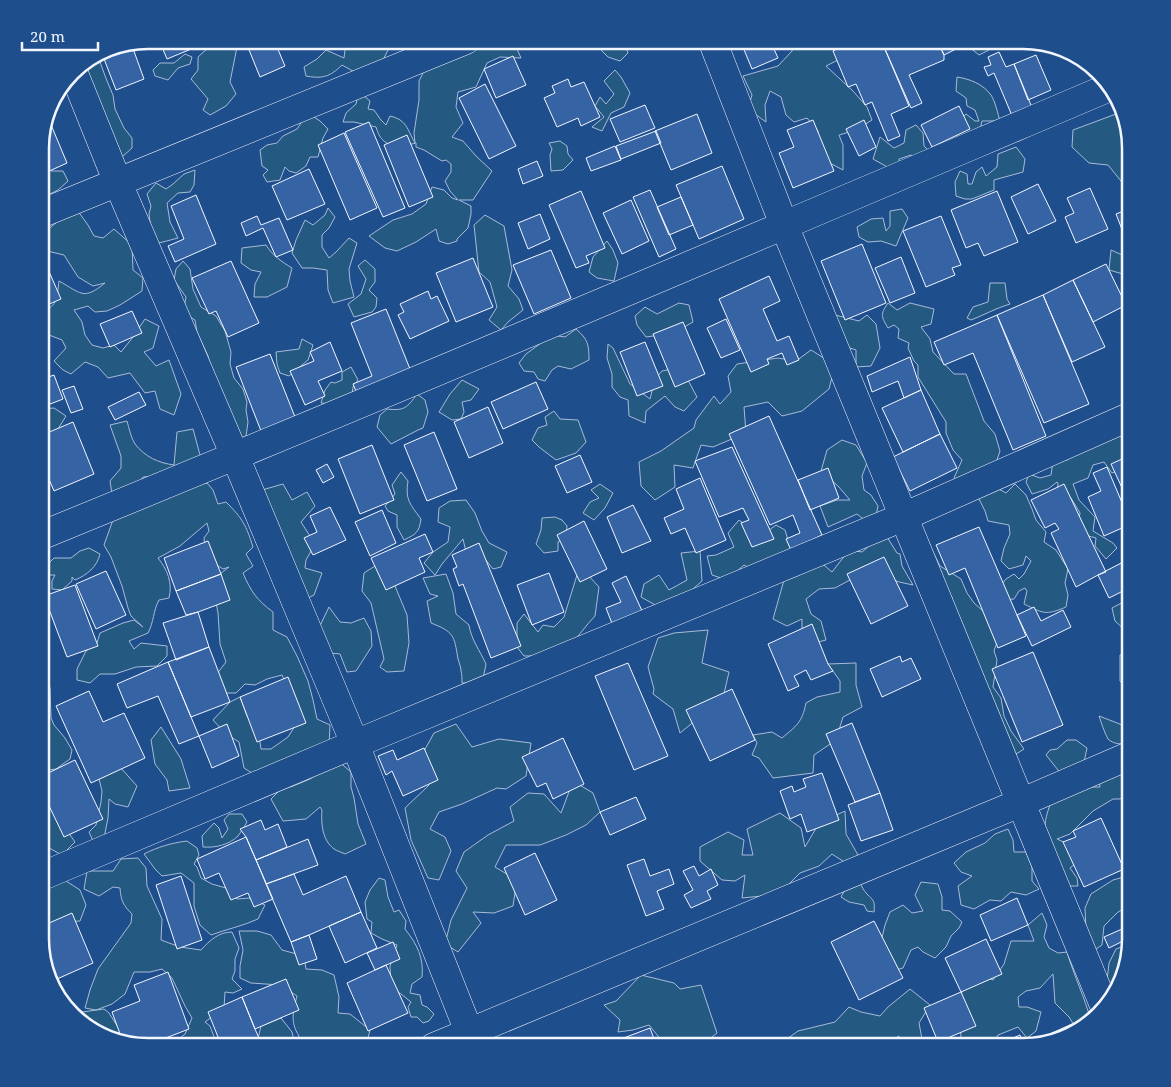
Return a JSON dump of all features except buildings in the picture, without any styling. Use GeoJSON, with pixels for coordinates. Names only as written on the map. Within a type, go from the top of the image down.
{"type":"FeatureCollection","features":[{"type":"Feature","properties":{"kind":"street"},"geometry":{"type":"LineString","coordinates":[[49,210],[444,49]]}},
{"type":"Feature","properties":{"kind":"street"},"geometry":{"type":"LineString","coordinates":[[716,49],[784,225],[1102,1000]]}},
{"type":"Feature","properties":{"kind":"street"},"geometry":{"type":"LineString","coordinates":[[76,79],[118,183],[235,456],[355,744],[471,1038]]}},
{"type":"Feature","properties":{"kind":"street"},"geometry":{"type":"LineString","coordinates":[[49,532],[235,456],[1104,90]]}},
{"type":"Feature","properties":{"kind":"street"},"geometry":{"type":"LineString","coordinates":[[49,873],[903,517],[1122,420]]}},
{"type":"Feature","properties":{"kind":"street"},"geometry":{"type":"LineString","coordinates":[[477,1038],[1122,759]]}},
{"type":"Feature","properties":{"kind":"shaded area"},"geometry":{"type":"Polygon","coordinates":[[[207,49],[237,49],[230,82],[236,94],[226,106],[210,115],[203,110],[208,99],[191,79],[198,70],[198,57],[207,49]]]}},
{"type":"Feature","properties":{"kind":"shaded area"},"geometry":{"type":"Polygon","coordinates":[[[388,49],[381,64],[358,74],[342,65],[326,76],[306,76],[304,67],[317,59],[326,50],[344,58],[345,50],[388,49]]]}},
{"type":"Feature","properties":{"kind":"shaded area"},"geometry":{"type":"Polygon","coordinates":[[[457,49],[517,49],[521,58],[500,57],[487,63],[476,87],[458,92],[456,107],[463,123],[452,137],[463,141],[492,171],[473,200],[459,200],[471,206],[468,228],[457,241],[448,244],[439,241],[436,229],[397,251],[385,248],[369,236],[393,220],[412,214],[426,204],[432,187],[444,190],[452,198],[458,200],[450,191],[445,181],[451,172],[451,164],[416,147],[416,143],[395,148],[382,140],[376,127],[354,122],[343,122],[346,113],[356,104],[359,92],[370,101],[368,109],[374,110],[386,125],[390,116],[400,120],[408,129],[415,143],[414,133],[419,100],[419,81],[428,63],[457,49]]]}},
{"type":"Feature","properties":{"kind":"shaded area"},"geometry":{"type":"Polygon","coordinates":[[[600,49],[626,49],[628,53],[620,61],[608,57],[600,49]]]}},
{"type":"Feature","properties":{"kind":"shaded area"},"geometry":{"type":"Polygon","coordinates":[[[793,49],[858,49],[826,66],[867,107],[872,120],[856,130],[839,135],[843,145],[843,170],[820,158],[818,131],[807,118],[794,122],[786,115],[781,97],[770,91],[765,105],[766,122],[748,109],[752,95],[743,76],[778,66],[793,49]]]}},
{"type":"Feature","properties":{"kind":"shaded area"},"geometry":{"type":"Polygon","coordinates":[[[972,49],[989,49],[989,50],[979,55],[972,49]]]}},
{"type":"Feature","properties":{"kind":"shaded area"},"geometry":{"type":"Polygon","coordinates":[[[185,54],[192,57],[190,64],[178,68],[168,80],[155,76],[153,70],[160,63],[174,63],[185,54]]]}},
{"type":"Feature","properties":{"kind":"shaded area"},"geometry":{"type":"Polygon","coordinates":[[[100,61],[113,95],[115,109],[124,128],[132,138],[132,148],[122,157],[87,84],[86,70],[100,61]]]}},
{"type":"Feature","properties":{"kind":"shaded area"},"geometry":{"type":"Polygon","coordinates":[[[615,70],[630,93],[624,107],[611,113],[602,131],[592,127],[604,117],[595,106],[600,97],[606,104],[614,94],[604,81],[615,70]]]}},
{"type":"Feature","properties":{"kind":"shaded area"},"geometry":{"type":"Polygon","coordinates":[[[957,77],[976,83],[988,91],[994,101],[1000,121],[982,121],[979,135],[959,142],[954,127],[966,114],[975,121],[979,121],[975,110],[967,106],[966,98],[956,91],[957,77]]]}},
{"type":"Feature","properties":{"kind":"shaded area"},"geometry":{"type":"Polygon","coordinates":[[[1116,114],[1122,141],[1122,184],[1108,165],[1089,163],[1072,147],[1073,130],[1116,114]]]}},
{"type":"Feature","properties":{"kind":"shaded area"},"geometry":{"type":"Polygon","coordinates":[[[311,115],[328,129],[323,138],[318,157],[310,157],[306,166],[296,173],[289,171],[285,167],[280,180],[267,182],[263,175],[268,170],[262,166],[260,150],[267,145],[277,143],[283,136],[297,129],[303,120],[311,115]]]}},
{"type":"Feature","properties":{"kind":"shaded area"},"geometry":{"type":"Polygon","coordinates":[[[916,125],[923,133],[924,146],[932,154],[919,161],[911,155],[899,159],[900,170],[891,169],[873,159],[880,137],[894,148],[904,143],[906,130],[916,125]]]}},
{"type":"Feature","properties":{"kind":"shaded area"},"geometry":{"type":"Polygon","coordinates":[[[560,141],[567,146],[568,154],[573,160],[563,170],[551,171],[550,155],[552,149],[549,143],[560,141]]]}},
{"type":"Feature","properties":{"kind":"shaded area"},"geometry":{"type":"Polygon","coordinates":[[[1016,147],[1025,159],[1023,172],[994,180],[994,190],[972,199],[956,196],[955,182],[960,171],[967,174],[968,184],[972,184],[976,172],[982,167],[986,176],[997,167],[998,154],[1016,147]]]}},
{"type":"Feature","properties":{"kind":"shaded area"},"geometry":{"type":"Polygon","coordinates":[[[49,162],[51,171],[63,171],[68,181],[58,190],[49,194],[49,162]]]}},
{"type":"Feature","properties":{"kind":"shaded area"},"geometry":{"type":"Polygon","coordinates":[[[195,170],[194,185],[190,192],[178,193],[167,203],[170,222],[178,238],[159,243],[154,241],[155,233],[151,229],[149,214],[151,206],[147,194],[156,183],[166,189],[184,174],[195,170]]]}},
{"type":"Feature","properties":{"kind":"shaded area"},"geometry":{"type":"Polygon","coordinates":[[[75,207],[94,236],[103,238],[114,229],[132,245],[133,270],[143,278],[142,291],[107,311],[95,312],[88,306],[74,310],[82,322],[85,335],[92,345],[103,348],[114,345],[121,352],[145,319],[159,326],[153,348],[144,352],[156,366],[169,360],[181,394],[174,415],[160,409],[155,391],[145,393],[130,373],[108,378],[98,367],[85,362],[71,374],[63,370],[54,361],[66,348],[62,340],[49,335],[49,309],[56,300],[59,281],[82,293],[92,292],[105,283],[93,286],[78,277],[64,255],[49,251],[49,229],[75,207]]]}},
{"type":"Feature","properties":{"kind":"shaded area"},"geometry":{"type":"Polygon","coordinates":[[[328,208],[335,217],[329,228],[322,235],[322,247],[329,258],[349,238],[357,243],[349,269],[354,297],[333,303],[328,290],[327,270],[302,268],[292,253],[305,220],[313,225],[325,215],[328,208]]]}},
{"type":"Feature","properties":{"kind":"shaded area"},"geometry":{"type":"Polygon","coordinates":[[[902,209],[908,218],[896,246],[881,241],[868,242],[859,237],[857,227],[871,219],[883,218],[886,231],[890,226],[890,211],[902,209]]]}},
{"type":"Feature","properties":{"kind":"shaded area"},"geometry":{"type":"Polygon","coordinates":[[[485,215],[504,226],[512,270],[508,286],[519,299],[523,310],[501,330],[489,320],[497,307],[490,282],[479,272],[474,225],[485,215]]]}},
{"type":"Feature","properties":{"kind":"shaded area"},"geometry":{"type":"Polygon","coordinates":[[[607,241],[618,263],[614,281],[597,278],[589,272],[593,257],[607,241]]]}},
{"type":"Feature","properties":{"kind":"shaded area"},"geometry":{"type":"Polygon","coordinates":[[[266,245],[277,258],[292,268],[287,287],[267,297],[254,297],[255,284],[261,272],[251,270],[241,263],[242,248],[266,245]]]}},
{"type":"Feature","properties":{"kind":"shaded area"},"geometry":{"type":"Polygon","coordinates":[[[1111,250],[1122,255],[1122,274],[1109,270],[1111,250]]]}},
{"type":"Feature","properties":{"kind":"shaded area"},"geometry":{"type":"Polygon","coordinates":[[[365,260],[375,269],[375,282],[369,290],[377,298],[376,307],[372,312],[354,317],[348,304],[361,294],[366,279],[358,266],[365,260]]]}},
{"type":"Feature","properties":{"kind":"shaded area"},"geometry":{"type":"Polygon","coordinates":[[[183,261],[190,269],[193,289],[201,307],[216,316],[225,331],[231,352],[230,364],[234,378],[243,389],[247,402],[248,422],[246,436],[242,438],[234,430],[208,356],[197,332],[195,320],[183,313],[186,297],[174,280],[176,269],[183,261]]]}},
{"type":"Feature","properties":{"kind":"shaded area"},"geometry":{"type":"Polygon","coordinates":[[[990,283],[1005,283],[1007,299],[1010,304],[971,320],[967,318],[973,307],[988,302],[990,283]]]}},
{"type":"Feature","properties":{"kind":"shaded area"},"geometry":{"type":"Polygon","coordinates":[[[679,303],[689,305],[693,322],[674,333],[646,337],[637,325],[635,316],[645,307],[657,314],[679,303]]]}},
{"type":"Feature","properties":{"kind":"shaded area"},"geometry":{"type":"Polygon","coordinates":[[[888,303],[897,310],[910,303],[934,309],[931,324],[921,327],[930,339],[933,352],[954,374],[966,374],[984,421],[995,434],[1000,451],[993,472],[962,485],[954,478],[962,460],[953,450],[946,433],[946,422],[918,377],[918,365],[908,348],[909,343],[898,338],[899,329],[894,325],[888,328],[884,321],[882,316],[888,303]]]}},
{"type":"Feature","properties":{"kind":"shaded area"},"geometry":{"type":"Polygon","coordinates":[[[835,315],[859,321],[867,315],[876,324],[880,348],[871,366],[856,367],[856,350],[844,346],[835,315]]]}},
{"type":"Feature","properties":{"kind":"shaded area"},"geometry":{"type":"Polygon","coordinates":[[[576,329],[587,343],[589,360],[571,369],[558,366],[552,370],[545,381],[538,379],[534,372],[524,371],[519,363],[526,354],[552,335],[565,337],[576,329]]]}},
{"type":"Feature","properties":{"kind":"shaded area"},"geometry":{"type":"Polygon","coordinates":[[[302,339],[313,345],[308,360],[289,376],[280,373],[276,352],[299,349],[302,339]]]}},
{"type":"Feature","properties":{"kind":"shaded area"},"geometry":{"type":"Polygon","coordinates":[[[608,344],[613,348],[630,384],[650,399],[655,379],[662,371],[681,367],[697,397],[684,411],[675,407],[665,396],[646,411],[645,423],[629,416],[628,400],[620,397],[612,387],[612,374],[607,358],[608,344]]]}},
{"type":"Feature","properties":{"kind":"shaded area"},"geometry":{"type":"Polygon","coordinates":[[[811,350],[835,365],[829,389],[802,411],[782,416],[768,402],[744,407],[746,433],[713,447],[701,445],[693,468],[674,465],[675,487],[655,500],[641,486],[639,462],[661,451],[694,428],[696,420],[714,396],[720,404],[731,392],[728,376],[737,364],[778,358],[796,361],[811,350]]]}},
{"type":"Feature","properties":{"kind":"shaded area"},"geometry":{"type":"Polygon","coordinates":[[[351,367],[358,380],[353,387],[352,394],[340,405],[321,403],[325,390],[331,382],[335,383],[342,380],[342,372],[351,367]]]}},
{"type":"Feature","properties":{"kind":"shaded area"},"geometry":{"type":"Polygon","coordinates":[[[462,380],[479,389],[471,400],[462,402],[464,412],[461,419],[452,420],[439,412],[450,394],[462,380]]]}},
{"type":"Feature","properties":{"kind":"shaded area"},"geometry":{"type":"Polygon","coordinates":[[[417,394],[425,400],[428,412],[423,428],[391,444],[377,427],[380,415],[387,409],[405,408],[417,394]]]}},
{"type":"Feature","properties":{"kind":"shaded area"},"geometry":{"type":"Polygon","coordinates":[[[49,408],[54,408],[66,416],[58,429],[49,434],[49,408]]]}},
{"type":"Feature","properties":{"kind":"shaded area"},"geometry":{"type":"Polygon","coordinates":[[[554,411],[560,419],[578,420],[586,442],[576,453],[556,460],[532,440],[538,428],[547,425],[545,417],[554,411]]]}},
{"type":"Feature","properties":{"kind":"shaded area"},"geometry":{"type":"Polygon","coordinates":[[[127,421],[135,444],[153,459],[174,465],[177,432],[193,429],[200,455],[183,474],[143,477],[137,486],[112,494],[110,481],[121,468],[121,456],[110,425],[127,421]]]}},
{"type":"Feature","properties":{"kind":"shaded area"},"geometry":{"type":"Polygon","coordinates":[[[1121,435],[1122,469],[1112,473],[1104,462],[1093,465],[1088,478],[1073,484],[1079,500],[1095,517],[1093,531],[1113,543],[1117,548],[1106,559],[1095,546],[1096,538],[1077,533],[1080,513],[1071,498],[1057,493],[1057,482],[1048,489],[1032,494],[1026,482],[1029,474],[1040,478],[1051,475],[1053,461],[1067,460],[1079,452],[1121,435]]]}},
{"type":"Feature","properties":{"kind":"shaded area"},"geometry":{"type":"Polygon","coordinates":[[[842,440],[856,445],[867,463],[862,476],[864,490],[871,495],[878,506],[876,516],[866,521],[857,514],[828,527],[820,506],[837,500],[850,500],[821,471],[827,450],[842,440]]]}},
{"type":"Feature","properties":{"kind":"shaded area"},"geometry":{"type":"Polygon","coordinates":[[[401,472],[408,481],[407,493],[409,501],[421,519],[416,532],[404,540],[397,527],[397,515],[388,511],[385,506],[395,494],[392,485],[401,472]]]}},
{"type":"Feature","properties":{"kind":"shaded area"},"geometry":{"type":"Polygon","coordinates":[[[207,483],[213,490],[218,504],[226,502],[246,528],[253,547],[246,554],[253,566],[243,573],[255,595],[273,612],[273,630],[287,637],[297,656],[308,681],[317,719],[330,725],[329,746],[255,775],[244,768],[239,742],[226,734],[213,720],[230,702],[240,697],[247,716],[258,728],[261,749],[271,749],[288,737],[300,718],[282,675],[255,685],[245,684],[236,693],[221,693],[216,675],[226,662],[220,644],[218,613],[212,580],[229,567],[223,569],[206,558],[204,538],[209,531],[207,523],[180,546],[158,558],[168,576],[169,598],[159,600],[148,633],[129,641],[134,649],[141,643],[167,646],[167,656],[157,666],[136,667],[115,674],[100,674],[90,683],[77,680],[77,669],[86,651],[97,643],[100,633],[134,620],[143,627],[131,616],[111,557],[104,545],[113,520],[186,487],[207,483]]]}},
{"type":"Feature","properties":{"kind":"shaded area"},"geometry":{"type":"Polygon","coordinates":[[[988,483],[1006,493],[1015,484],[1026,495],[1036,520],[1046,532],[1044,542],[1056,550],[1068,569],[1065,583],[1068,595],[1066,607],[1053,612],[1036,610],[1024,604],[1027,591],[1025,588],[1019,591],[1014,599],[1003,600],[997,590],[1006,579],[1014,574],[1019,579],[1031,561],[1026,556],[1023,565],[1009,569],[1001,561],[1010,534],[1009,525],[988,521],[979,499],[988,483]]]}},
{"type":"Feature","properties":{"kind":"shaded area"},"geometry":{"type":"Polygon","coordinates":[[[283,484],[292,500],[307,492],[315,506],[301,522],[315,544],[306,560],[305,568],[322,573],[314,595],[304,600],[262,490],[283,484]]]}},
{"type":"Feature","properties":{"kind":"shaded area"},"geometry":{"type":"Polygon","coordinates":[[[600,484],[613,493],[605,508],[594,520],[583,513],[590,502],[599,498],[591,490],[600,484]]]}},
{"type":"Feature","properties":{"kind":"shaded area"},"geometry":{"type":"Polygon","coordinates":[[[466,500],[475,513],[489,543],[507,552],[501,567],[493,569],[485,559],[466,552],[463,539],[435,575],[424,563],[433,552],[448,542],[450,527],[438,522],[439,508],[450,501],[466,500]]]}},
{"type":"Feature","properties":{"kind":"shaded area"},"geometry":{"type":"Polygon","coordinates":[[[555,517],[562,520],[567,526],[566,537],[558,542],[558,551],[544,553],[536,544],[541,530],[542,518],[555,517]]]}},
{"type":"Feature","properties":{"kind":"shaded area"},"geometry":{"type":"Polygon","coordinates":[[[739,520],[761,536],[776,525],[785,530],[791,550],[753,570],[744,565],[727,580],[712,575],[707,556],[716,555],[734,547],[728,533],[739,520]]]}},
{"type":"Feature","properties":{"kind":"shaded area"},"geometry":{"type":"Polygon","coordinates":[[[925,536],[940,566],[961,579],[974,603],[1002,628],[994,651],[997,660],[993,687],[1001,698],[1004,716],[1011,731],[1024,749],[1013,756],[951,616],[952,597],[930,581],[925,536]]]}},
{"type":"Feature","properties":{"kind":"shaded area"},"geometry":{"type":"Polygon","coordinates":[[[887,537],[897,553],[900,554],[902,566],[913,585],[875,573],[863,573],[835,588],[819,589],[806,599],[811,614],[821,621],[826,640],[802,646],[802,619],[787,626],[773,619],[784,580],[802,573],[817,559],[832,572],[849,550],[862,552],[875,541],[887,537]]]}},
{"type":"Feature","properties":{"kind":"shaded area"},"geometry":{"type":"Polygon","coordinates":[[[89,548],[100,554],[94,567],[84,576],[75,580],[72,577],[72,581],[62,590],[52,589],[52,581],[55,575],[49,575],[49,563],[54,558],[71,558],[80,551],[89,548]]]}},
{"type":"Feature","properties":{"kind":"shaded area"},"geometry":{"type":"Polygon","coordinates":[[[700,551],[702,581],[675,605],[659,607],[641,597],[644,584],[659,575],[669,590],[687,580],[681,553],[700,551]]]}},
{"type":"Feature","properties":{"kind":"shaded area"},"geometry":{"type":"Polygon","coordinates":[[[375,566],[395,586],[407,615],[409,643],[404,671],[387,672],[380,667],[384,659],[371,603],[362,591],[364,573],[375,566]]]}},
{"type":"Feature","properties":{"kind":"shaded area"},"geometry":{"type":"Polygon","coordinates":[[[446,574],[453,593],[456,614],[469,625],[486,664],[483,679],[471,683],[462,683],[461,668],[452,635],[431,623],[427,601],[438,596],[430,594],[423,578],[446,574]]]}},
{"type":"Feature","properties":{"kind":"shaded area"},"geometry":{"type":"Polygon","coordinates":[[[587,574],[599,587],[595,616],[567,648],[560,644],[556,656],[524,656],[517,647],[517,623],[524,614],[538,632],[543,625],[554,627],[564,617],[577,575],[587,574]]]}},
{"type":"Feature","properties":{"kind":"shaded area"},"geometry":{"type":"Polygon","coordinates":[[[1122,603],[1122,627],[1115,621],[1112,608],[1122,603]]]}},
{"type":"Feature","properties":{"kind":"shaded area"},"geometry":{"type":"Polygon","coordinates":[[[329,607],[340,622],[351,623],[364,618],[371,631],[372,646],[356,671],[347,672],[340,654],[328,653],[317,632],[329,607]]]}},
{"type":"Feature","properties":{"kind":"shaded area"},"geometry":{"type":"Polygon","coordinates":[[[708,630],[702,663],[729,672],[723,698],[680,733],[673,709],[653,694],[654,689],[648,667],[658,638],[674,633],[708,630]]]}},
{"type":"Feature","properties":{"kind":"shaded area"},"geometry":{"type":"Polygon","coordinates":[[[1122,654],[1122,684],[1120,681],[1120,655],[1122,654]]]}},
{"type":"Feature","properties":{"kind":"shaded area"},"geometry":{"type":"Polygon","coordinates":[[[856,663],[856,685],[862,707],[843,717],[836,740],[814,755],[813,773],[773,778],[759,758],[752,755],[757,743],[753,735],[772,732],[782,738],[798,724],[806,703],[817,697],[840,692],[840,681],[828,664],[856,663]]]}},
{"type":"Feature","properties":{"kind":"shaded area"},"geometry":{"type":"Polygon","coordinates":[[[49,685],[51,718],[72,750],[70,759],[56,769],[49,770],[49,685]]]}},
{"type":"Feature","properties":{"kind":"shaded area"},"geometry":{"type":"Polygon","coordinates":[[[1099,716],[1122,725],[1122,744],[1110,741],[1099,716]]]}},
{"type":"Feature","properties":{"kind":"shaded area"},"geometry":{"type":"Polygon","coordinates":[[[456,724],[472,747],[499,739],[531,743],[526,776],[506,789],[497,788],[439,812],[430,829],[445,837],[451,851],[439,880],[428,878],[411,840],[405,808],[429,785],[418,762],[434,733],[456,724]]]}},
{"type":"Feature","properties":{"kind":"shaded area"},"geometry":{"type":"Polygon","coordinates":[[[161,727],[181,759],[190,788],[169,791],[167,780],[155,764],[151,740],[161,727]]]}},
{"type":"Feature","properties":{"kind":"shaded area"},"geometry":{"type":"Polygon","coordinates":[[[1067,740],[1076,740],[1087,748],[1084,762],[1062,775],[1046,755],[1050,750],[1057,749],[1067,740]]]}},
{"type":"Feature","properties":{"kind":"shaded area"},"geometry":{"type":"Polygon","coordinates":[[[111,757],[137,786],[128,807],[115,804],[109,799],[104,838],[94,843],[89,832],[96,825],[101,802],[102,791],[98,775],[111,757]]]}},
{"type":"Feature","properties":{"kind":"shaded area"},"geometry":{"type":"Polygon","coordinates":[[[337,760],[351,772],[351,787],[358,824],[366,844],[345,854],[334,849],[327,841],[323,831],[322,810],[320,807],[306,819],[283,821],[271,799],[280,790],[310,779],[337,760]]]}},
{"type":"Feature","properties":{"kind":"shaded area"},"geometry":{"type":"Polygon","coordinates":[[[1110,764],[1122,771],[1122,798],[1113,799],[1093,811],[1070,834],[1057,839],[1075,847],[1080,860],[1070,868],[1077,878],[1078,886],[1068,886],[1047,840],[1045,832],[1046,816],[1056,792],[1100,787],[1099,777],[1110,764]]]}},
{"type":"Feature","properties":{"kind":"shaded area"},"geometry":{"type":"Polygon","coordinates":[[[573,781],[593,793],[600,812],[586,825],[540,845],[506,845],[495,867],[517,880],[513,906],[494,913],[473,912],[481,923],[458,952],[445,944],[451,920],[467,888],[456,871],[464,852],[488,835],[514,821],[510,807],[528,793],[544,794],[561,813],[573,781]]]}},
{"type":"Feature","properties":{"kind":"shaded area"},"geometry":{"type":"Polygon","coordinates":[[[49,804],[75,842],[62,855],[49,848],[49,804]]]}},
{"type":"Feature","properties":{"kind":"shaded area"},"geometry":{"type":"Polygon","coordinates":[[[845,811],[846,834],[858,855],[849,865],[832,854],[819,866],[800,873],[782,891],[742,898],[745,875],[735,881],[722,880],[700,861],[700,847],[728,832],[744,840],[742,855],[753,855],[747,829],[780,813],[801,828],[805,847],[819,823],[845,811]]]}},
{"type":"Feature","properties":{"kind":"shaded area"},"geometry":{"type":"Polygon","coordinates":[[[229,814],[242,814],[247,822],[238,836],[222,845],[203,847],[202,836],[214,823],[219,828],[222,838],[228,829],[224,820],[229,814]]]}},
{"type":"Feature","properties":{"kind":"shaded area"},"geometry":{"type":"Polygon","coordinates":[[[1008,829],[1013,840],[1014,852],[1026,852],[1032,867],[1032,881],[1039,889],[1026,895],[1011,892],[1001,901],[990,900],[974,909],[961,905],[958,886],[972,876],[961,872],[954,863],[966,852],[985,843],[995,834],[1008,829]]]}},
{"type":"Feature","properties":{"kind":"shaded area"},"geometry":{"type":"Polygon","coordinates":[[[187,841],[197,848],[199,855],[194,864],[201,878],[226,888],[237,899],[249,898],[265,905],[258,919],[211,935],[200,925],[194,906],[194,883],[181,873],[162,876],[144,854],[154,849],[187,841]]]}},
{"type":"Feature","properties":{"kind":"shaded area"},"geometry":{"type":"Polygon","coordinates":[[[138,858],[146,868],[147,886],[162,919],[161,940],[180,947],[201,950],[215,937],[223,933],[232,932],[239,948],[232,979],[242,989],[233,993],[225,992],[224,1008],[205,1022],[210,1026],[215,1038],[180,1038],[185,1034],[192,1018],[172,978],[162,969],[150,972],[134,972],[125,994],[112,1004],[96,1010],[85,1008],[98,969],[131,923],[132,914],[123,902],[120,888],[113,887],[99,896],[84,889],[87,871],[113,871],[121,859],[138,858]]]}},
{"type":"Feature","properties":{"kind":"shaded area"},"geometry":{"type":"Polygon","coordinates":[[[379,878],[385,880],[388,897],[394,912],[399,910],[406,921],[405,929],[421,957],[422,977],[412,984],[410,993],[420,995],[422,1005],[434,1014],[429,1021],[423,1023],[417,1017],[411,1017],[408,1007],[411,1002],[391,987],[390,966],[397,945],[371,933],[372,922],[367,919],[365,902],[370,890],[379,878]]]}},
{"type":"Feature","properties":{"kind":"shaded area"},"geometry":{"type":"Polygon","coordinates":[[[1122,878],[1122,910],[1104,926],[1102,945],[1096,949],[1088,948],[1085,908],[1091,894],[1113,880],[1122,878]]]}},
{"type":"Feature","properties":{"kind":"shaded area"},"geometry":{"type":"Polygon","coordinates":[[[63,879],[80,890],[86,905],[80,921],[64,922],[49,926],[49,882],[63,879]]]}},
{"type":"Feature","properties":{"kind":"shaded area"},"geometry":{"type":"Polygon","coordinates":[[[921,882],[938,884],[942,897],[942,910],[950,911],[962,922],[951,936],[946,947],[935,958],[918,947],[911,950],[903,968],[888,972],[879,950],[885,925],[890,912],[903,905],[912,913],[923,911],[915,895],[921,882]]]}},
{"type":"Feature","properties":{"kind":"shaded area"},"geometry":{"type":"Polygon","coordinates":[[[860,883],[865,892],[874,901],[874,912],[867,911],[864,905],[849,902],[841,897],[847,886],[860,883]]]}},
{"type":"Feature","properties":{"kind":"shaded area"},"geometry":{"type":"Polygon","coordinates":[[[1042,913],[1047,925],[1044,937],[1049,948],[1058,953],[1067,952],[1089,1014],[1074,1025],[1055,1003],[1053,974],[1040,988],[1026,991],[1018,997],[1019,1007],[1027,1007],[1041,1012],[1036,1031],[1027,1038],[1018,1027],[998,1035],[996,1038],[961,1038],[960,1001],[965,976],[979,973],[993,980],[1004,964],[1011,941],[1034,941],[1028,925],[1042,913]]]}},
{"type":"Feature","properties":{"kind":"shaded area"},"geometry":{"type":"Polygon","coordinates":[[[239,931],[257,931],[271,935],[282,950],[304,956],[306,969],[322,970],[334,975],[339,997],[338,1013],[350,1014],[370,1030],[368,1038],[298,1038],[293,1021],[297,996],[280,985],[251,983],[240,978],[243,950],[239,931]]]}},
{"type":"Feature","properties":{"kind":"shaded area"},"geometry":{"type":"Polygon","coordinates":[[[1122,947],[1119,965],[1110,986],[1107,981],[1109,963],[1116,949],[1122,947]]]}},
{"type":"Feature","properties":{"kind":"shaded area"},"geometry":{"type":"Polygon","coordinates":[[[641,975],[674,983],[680,989],[701,985],[717,1033],[711,1038],[660,1038],[649,1025],[618,1032],[620,1020],[604,1005],[616,1001],[641,975]]]}},
{"type":"Feature","properties":{"kind":"shaded area"},"geometry":{"type":"Polygon","coordinates":[[[910,989],[930,1005],[919,1023],[922,1038],[901,1038],[898,1036],[897,1038],[788,1038],[798,1031],[835,1022],[849,1007],[880,1016],[910,989]]]}},
{"type":"Feature","properties":{"kind":"shaded area"},"geometry":{"type":"Polygon","coordinates":[[[104,1009],[109,1013],[123,1035],[93,1022],[82,1012],[104,1009]]]}},
{"type":"Feature","properties":{"kind":"shaded area"},"geometry":{"type":"Polygon","coordinates":[[[281,1018],[292,1032],[293,1038],[258,1038],[261,1026],[281,1018]]]}}]}
